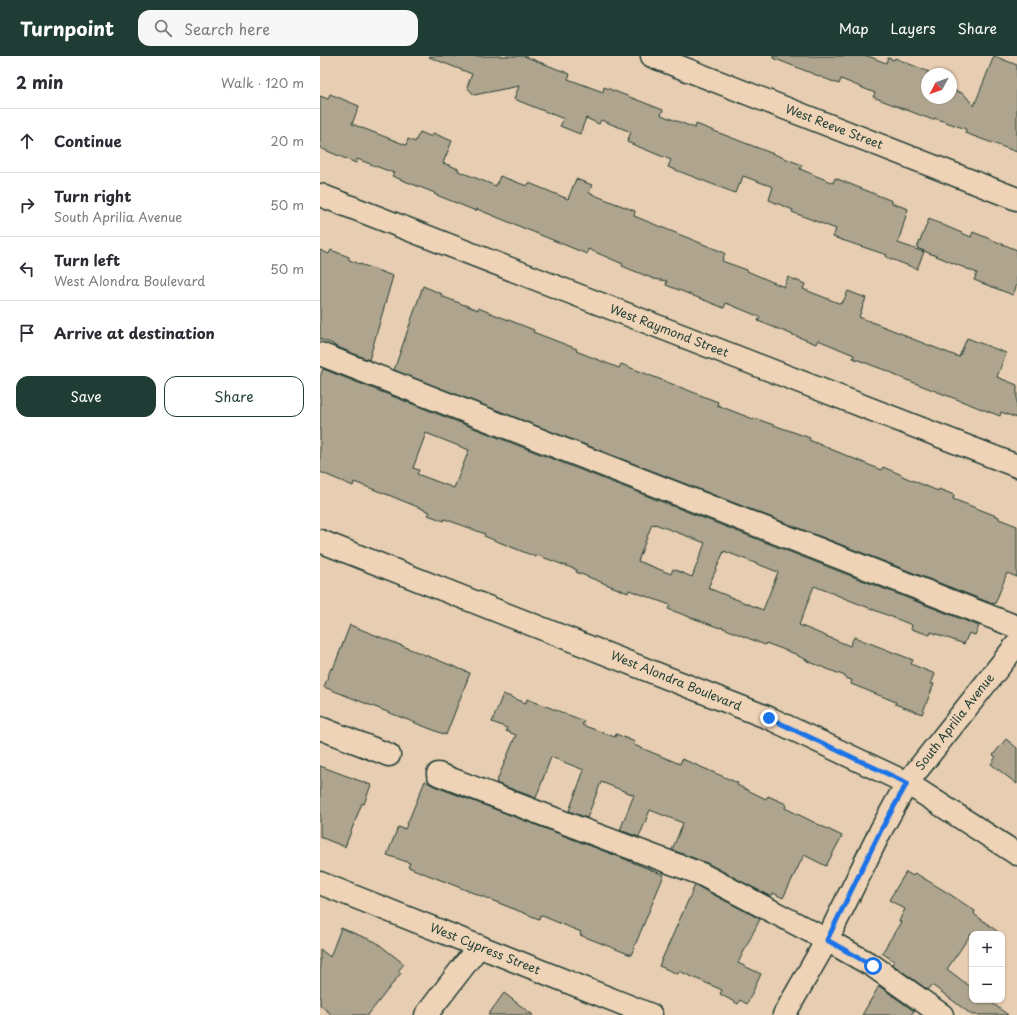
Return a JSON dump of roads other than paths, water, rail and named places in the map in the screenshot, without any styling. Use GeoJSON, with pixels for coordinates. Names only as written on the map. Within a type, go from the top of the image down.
{"type":"FeatureCollection","features":[{"type":"Feature","properties":{"kind":"street","name":"West Reeve Street"},"geometry":{"type":"LineString","coordinates":[[652,56],[1017,199]]}},
{"type":"Feature","properties":{"kind":"street","name":"West Raymond Street"},"geometry":{"type":"LineString","coordinates":[[320,195],[1017,466]]}},
{"type":"Feature","properties":{"kind":"street"},"geometry":{"type":"LineString","coordinates":[[320,354],[1017,627]]}},
{"type":"Feature","properties":{"kind":"street","name":"West Alondra Boulevard"},"geometry":{"type":"LineString","coordinates":[[320,541],[769,718],[907,783],[1017,854]]}},
{"type":"Feature","properties":{"kind":"street","name":"South Aprilia Avenue"},"geometry":{"type":"LineString","coordinates":[[784,1015],[827,940],[881,830],[907,783],[1017,644]]}},
{"type":"Feature","properties":{"kind":"street"},"geometry":{"type":"LineString","coordinates":[[320,728],[389,755]]}},
{"type":"Feature","properties":{"kind":"street"},"geometry":{"type":"LineString","coordinates":[[438,774],[701,874],[827,940],[873,966],[942,1015]]}},
{"type":"Feature","properties":{"kind":"street","name":"West Cypress Street"},"geometry":{"type":"LineString","coordinates":[[320,883],[651,1015]]}},
{"type":"Feature","properties":{"kind":"street"},"geometry":{"type":"LineString","coordinates":[[426,1015],[479,946]]}}]}
